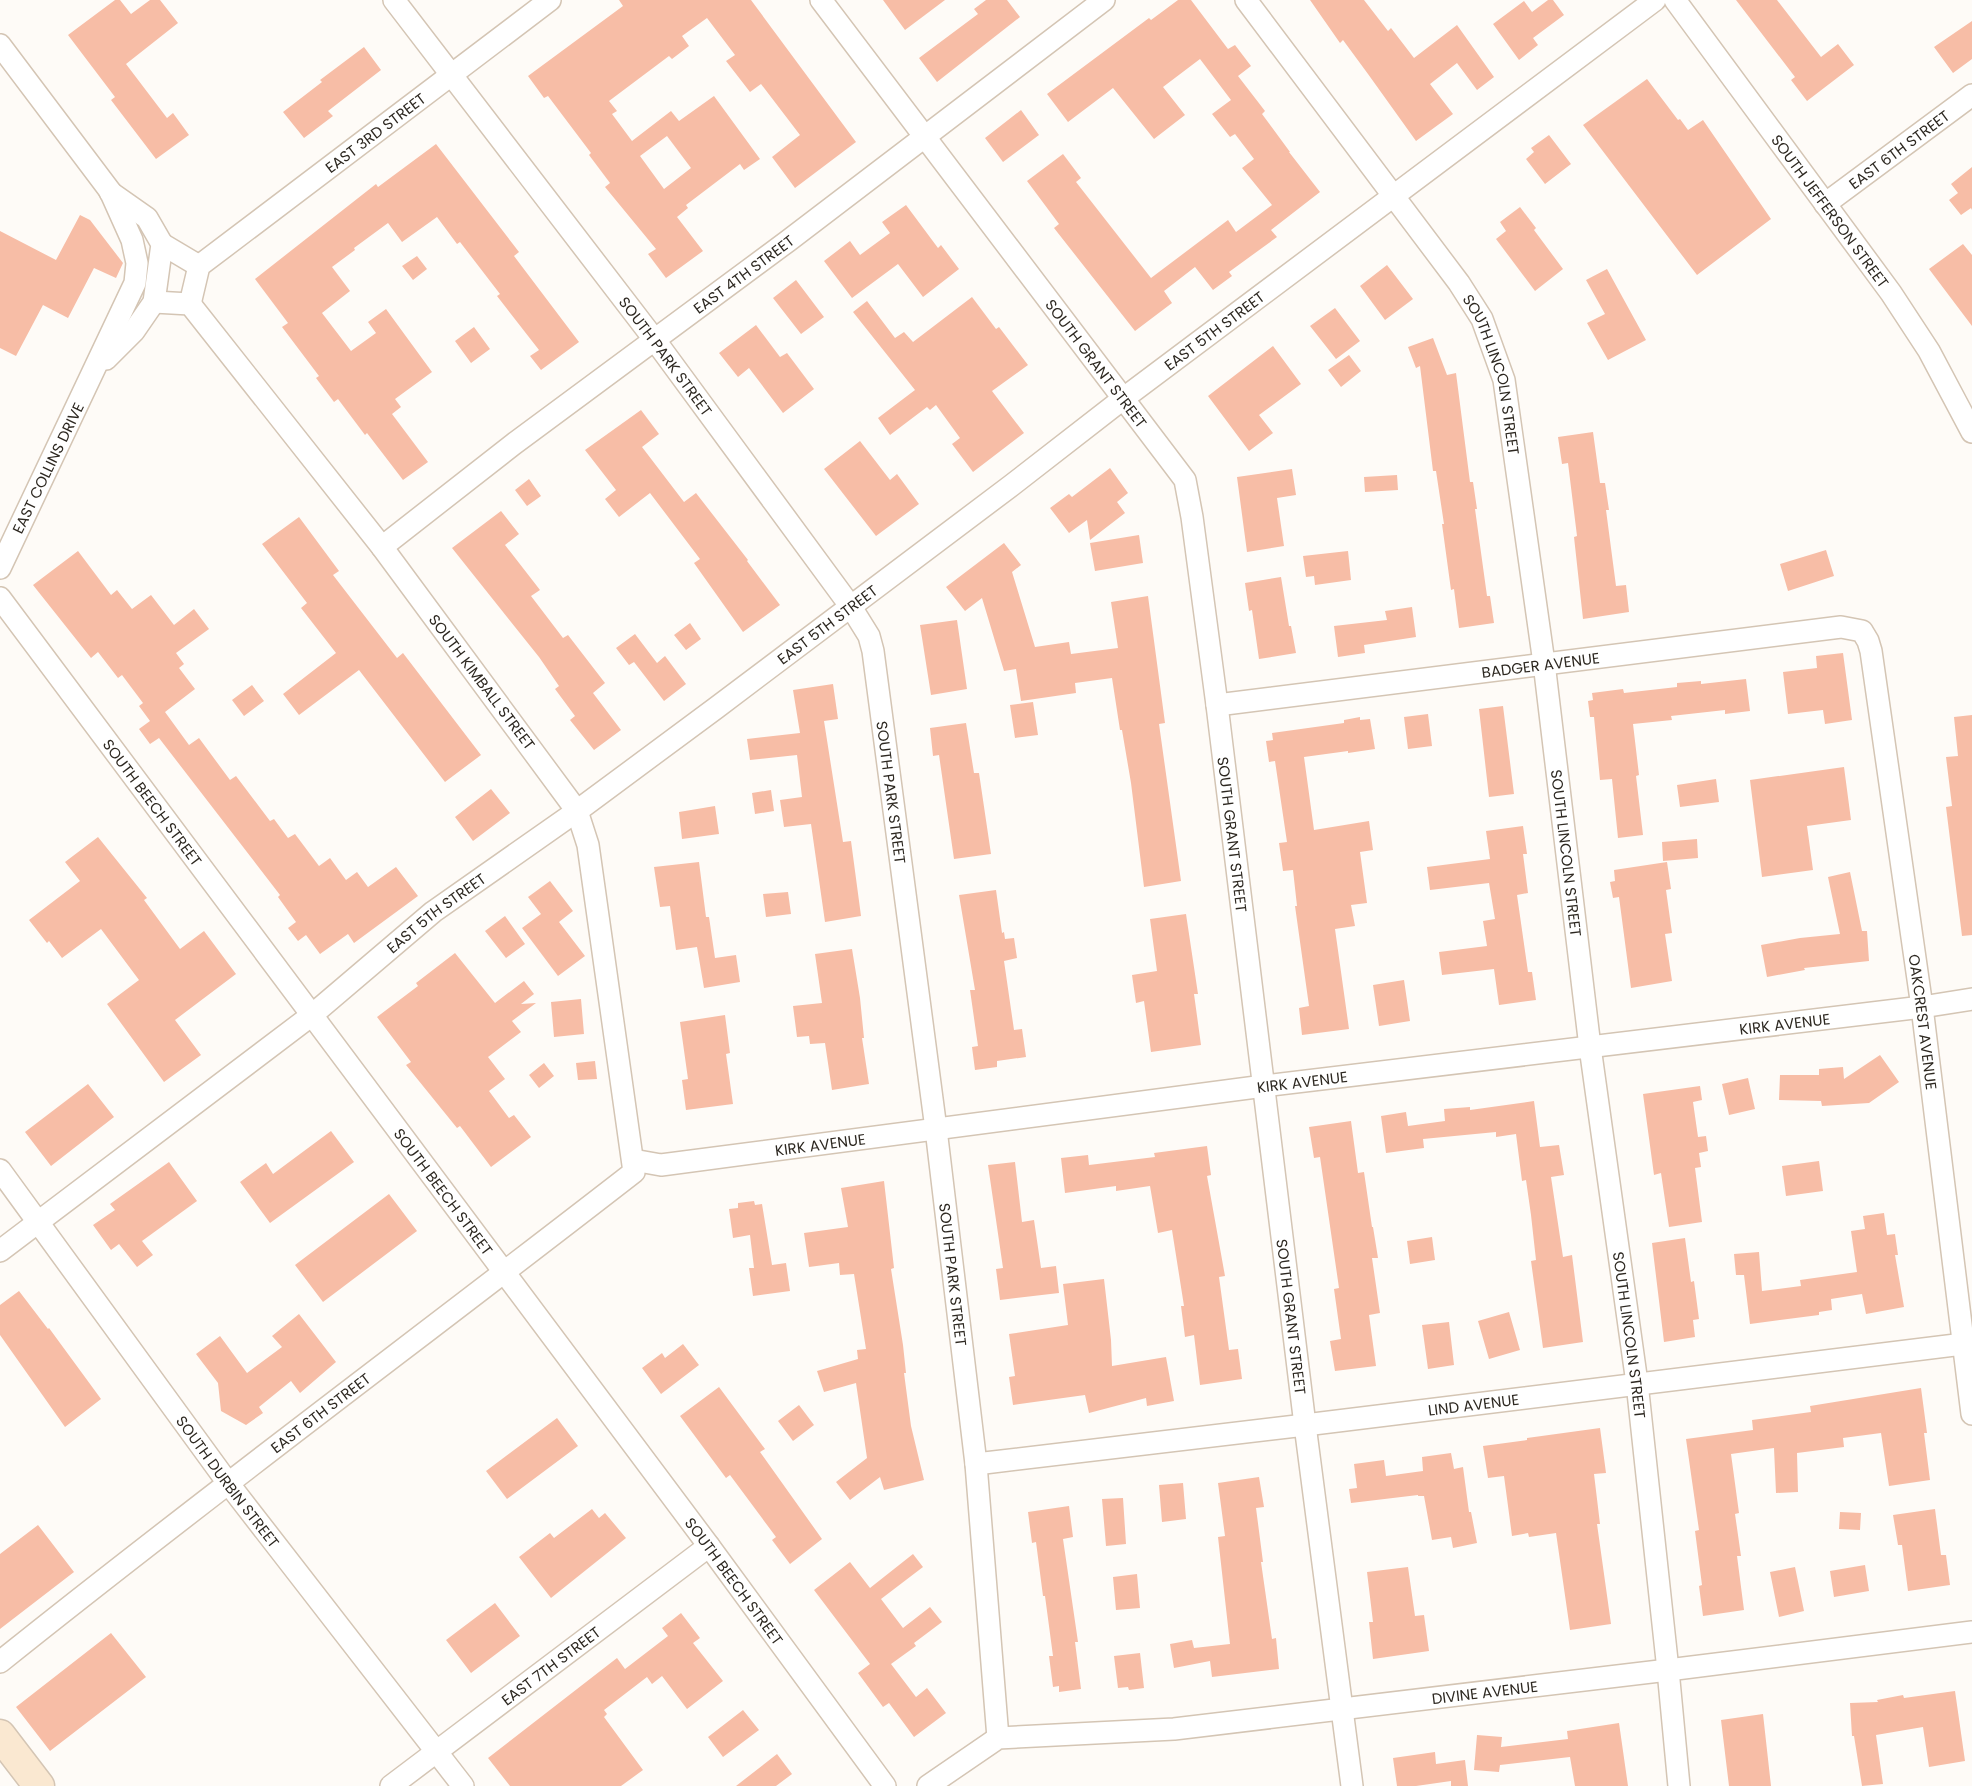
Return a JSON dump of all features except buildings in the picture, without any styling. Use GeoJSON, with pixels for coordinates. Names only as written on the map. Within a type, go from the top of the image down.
{"type":"FeatureCollection","features":[{"type":"Feature","properties":{"kind":"main road"},"geometry":{"type":"LineString","coordinates":[[0,1735],[39,1786]]}},
{"type":"Feature","properties":{"kind":"street","name":"SOUTH PARK STREET"},"geometry":{"type":"LineString","coordinates":[[394,0],[654,339],[851,607],[869,636],[873,651],[936,1129],[976,1464],[999,1738]]}},
{"type":"Feature","properties":{"kind":"street","name":"EAST 3RD STREET"},"geometry":{"type":"LineString","coordinates":[[199,266],[550,0]]}},
{"type":"Feature","properties":{"kind":"street","name":"SOUTH GRANT STREET"},"geometry":{"type":"LineString","coordinates":[[821,0],[1185,480],[1192,517],[1352,1786]]}},
{"type":"Feature","properties":{"kind":"street","name":"EAST 4TH STREET"},"geometry":{"type":"LineString","coordinates":[[382,547],[515,443],[788,240],[1104,0]]}},
{"type":"Feature","properties":{"kind":"street","name":"SOUTH LINCOLN STREET"},"geometry":{"type":"LineString","coordinates":[[1246,0],[1459,283],[1482,319],[1504,380],[1544,663],[1590,1047],[1637,1383],[1679,1786]]}},
{"type":"Feature","properties":{"kind":"street","name":"EAST 5TH STREET"},"geometry":{"type":"LineString","coordinates":[[0,1251],[312,1015],[433,912],[578,810],[851,607],[1124,398],[1655,0]]}},
{"type":"Feature","properties":{"kind":"street","name":"SOUTH JEFFERSON STREET"},"geometry":{"type":"LineString","coordinates":[[1675,0],[1904,312],[1929,351],[1972,432]]}},
{"type":"Feature","properties":{"kind":"street"},"geometry":{"type":"LineString","coordinates":[[0,45],[110,192],[147,218],[162,244],[199,266],[190,304],[154,302]]}},
{"type":"Feature","properties":{"kind":"street","name":"EAST 6TH STREET"},"geometry":{"type":"LineString","coordinates":[[1825,204],[1972,95]]}},
{"type":"Feature","properties":{"kind":"street","name":"EAST COLLINS DRIVE"},"geometry":{"type":"LineString","coordinates":[[0,568],[135,283],[137,262],[132,240],[110,192]]}},
{"type":"Feature","properties":{"kind":"street","name":"EAST COLLINS DRIVE"},"geometry":{"type":"LineString","coordinates":[[96,368],[134,331],[154,302],[162,244]]}},
{"type":"Feature","properties":{"kind":"street","name":"SOUTH KIMBALL STREET"},"geometry":{"type":"LineString","coordinates":[[190,304],[382,547],[578,810],[588,845],[633,1160]]}},
{"type":"Feature","properties":{"kind":"street","name":"SOUTH BEECH STREET"},"geometry":{"type":"LineString","coordinates":[[0,598],[709,1546],[885,1786]]}},
{"type":"Feature","properties":{"kind":"street","name":"BADGER AVENUE"},"geometry":{"type":"LineString","coordinates":[[1216,705],[1841,627],[1862,631]]}},
{"type":"Feature","properties":{"kind":"street","name":"OAKCREST AVENUE"},"geometry":{"type":"LineString","coordinates":[[1862,631],[1871,651],[1922,1007],[1968,1343],[1972,1414]]}},
{"type":"Feature","properties":{"kind":"street","name":"KIRK AVENUE"},"geometry":{"type":"LineString","coordinates":[[633,1160],[661,1165],[1264,1086],[1922,1007],[1972,999]]}},
{"type":"Feature","properties":{"kind":"street","name":"EAST 6TH STREET"},"geometry":{"type":"LineString","coordinates":[[0,1662],[228,1483],[634,1172],[633,1160]]}},
{"type":"Feature","properties":{"kind":"street","name":"SOUTH DURBIN STREET"},"geometry":{"type":"LineString","coordinates":[[0,1170],[228,1483],[463,1786]]}},
{"type":"Feature","properties":{"kind":"street","name":"LIND AVENUE"},"geometry":{"type":"LineString","coordinates":[[976,1464],[1968,1343]]}},
{"type":"Feature","properties":{"kind":"street","name":"EAST 7TH STREET"},"geometry":{"type":"LineString","coordinates":[[391,1786],[709,1546]]}},
{"type":"Feature","properties":{"kind":"street","name":"DIVINE AVENUE"},"geometry":{"type":"LineString","coordinates":[[999,1738],[1174,1729],[1972,1632]]}},
{"type":"Feature","properties":{"kind":"street"},"geometry":{"type":"LineString","coordinates":[[928,1786],[999,1738]]}}]}
